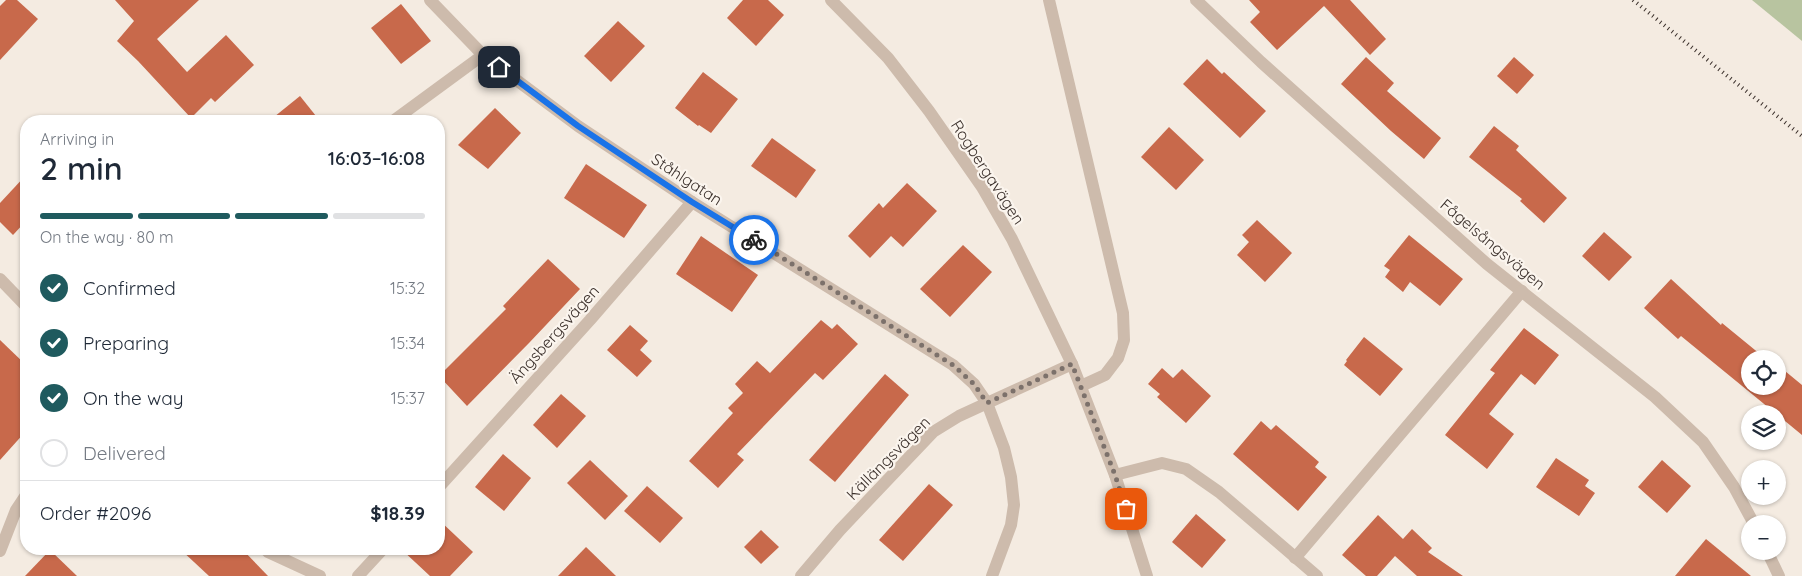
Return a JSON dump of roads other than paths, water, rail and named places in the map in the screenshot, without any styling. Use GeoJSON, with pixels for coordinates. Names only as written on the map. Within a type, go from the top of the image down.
{"type":"FeatureCollection","features":[{"type":"Feature","properties":{"kind":"street","name":"Ståhlgatan"},"geometry":{"type":"LineString","coordinates":[[430,0],[483,55],[578,126],[692,202],[953,365],[974,384],[987,403],[1004,448],[1011,477],[1014,505],[1011,525],[992,576]]}},
{"type":"Feature","properties":{"kind":"street","name":"Rogbergavägen"},"geometry":{"type":"LineString","coordinates":[[831,0],[888,58],[930,111],[982,188],[1012,238],[1081,386],[1115,475],[1147,576]]}},
{"type":"Feature","properties":{"kind":"street"},"geometry":{"type":"LineString","coordinates":[[1049,0],[1123,313],[1124,340],[1118,358],[1105,375],[1081,386]]}},
{"type":"Feature","properties":{"kind":"street","name":"Fågelsångsvägen"},"geometry":{"type":"LineString","coordinates":[[1196,0],[1261,62],[1487,264],[1655,397],[1703,442],[1734,487],[1749,515]]}},
{"type":"Feature","properties":{"kind":"street"},"geometry":{"type":"LineString","coordinates":[[401,115],[483,55]]}},
{"type":"Feature","properties":{"kind":"street","name":"Ängsbergsvägen"},"geometry":{"type":"LineString","coordinates":[[445,480],[590,320],[692,202]]}},
{"type":"Feature","properties":{"kind":"street"},"geometry":{"type":"LineString","coordinates":[[0,280],[20,300]]}},
{"type":"Feature","properties":{"kind":"street"},"geometry":{"type":"LineString","coordinates":[[1295,558],[1522,291]]}},
{"type":"Feature","properties":{"kind":"street","name":"Källängsvägen"},"geometry":{"type":"LineString","coordinates":[[801,576],[840,530],[934,432],[958,416],[1072,364]]}},
{"type":"Feature","properties":{"kind":"street"},"geometry":{"type":"LineString","coordinates":[[1115,475],[1162,463],[1186,469],[1219,492],[1317,576]]}},
{"type":"Feature","properties":{"kind":"street"},"geometry":{"type":"LineString","coordinates":[[0,551],[20,504]]}},
{"type":"Feature","properties":{"kind":"street"},"geometry":{"type":"LineString","coordinates":[[274,555],[320,576]]}},
{"type":"Feature","properties":{"kind":"street"},"geometry":{"type":"LineString","coordinates":[[358,576],[377,555]]}},
{"type":"Feature","properties":{"kind":"street"},"geometry":{"type":"LineString","coordinates":[[1771,560],[1779,576]]}},
{"type":"Feature","properties":{"kind":"railway"},"geometry":{"type":"LineString","coordinates":[[1633,0],[1802,136]]}}]}
